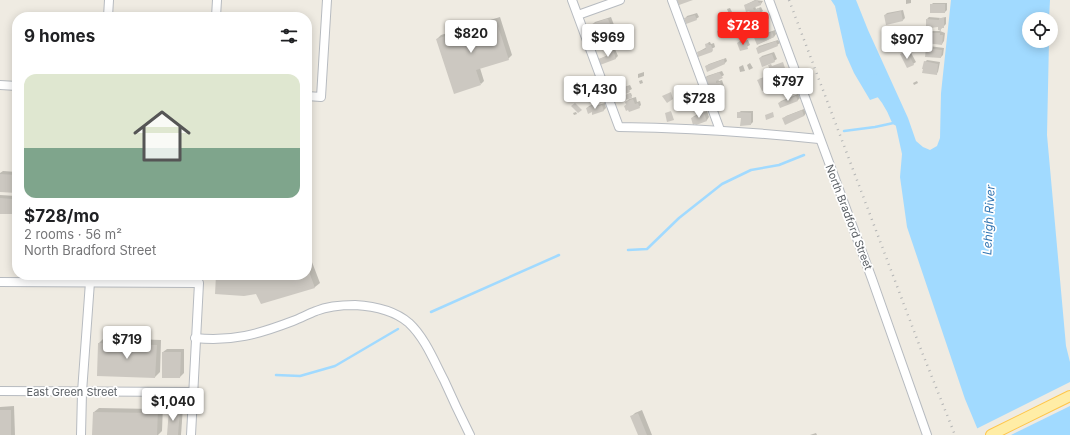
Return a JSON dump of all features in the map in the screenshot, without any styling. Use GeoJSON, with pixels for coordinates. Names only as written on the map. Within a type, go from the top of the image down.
{"type":"FeatureCollection","features":[{"type":"Feature","properties":{"kind":"main road"},"geometry":{"type":"LineString","coordinates":[[991,435],[1070,396]]}},
{"type":"Feature","properties":{"kind":"street"},"geometry":{"type":"LineString","coordinates":[[108,12],[109,0]]}},
{"type":"Feature","properties":{"kind":"street"},"geometry":{"type":"LineString","coordinates":[[216,12],[217,0]]}},
{"type":"Feature","properties":{"kind":"street"},"geometry":{"type":"LineString","coordinates":[[312,96],[321,97],[327,0]]}},
{"type":"Feature","properties":{"kind":"street"},"geometry":{"type":"LineString","coordinates":[[572,0],[620,127],[720,130],[768,133],[819,139]]}},
{"type":"Feature","properties":{"kind":"street"},"geometry":{"type":"LineString","coordinates":[[578,15],[620,0]]}},
{"type":"Feature","properties":{"kind":"street"},"geometry":{"type":"LineString","coordinates":[[672,0],[720,130]]}},
{"type":"Feature","properties":{"kind":"street","name":"North Bradford Street"},"geometry":{"type":"LineString","coordinates":[[769,0],[819,139],[872,279],[927,435]]}},
{"type":"Feature","properties":{"kind":"street"},"geometry":{"type":"LineString","coordinates":[[0,85],[12,86]]}},
{"type":"Feature","properties":{"kind":"street"},"geometry":{"type":"LineString","coordinates":[[0,282],[199,283],[191,435]]}},
{"type":"Feature","properties":{"kind":"street"},"geometry":{"type":"LineString","coordinates":[[81,435],[82,392],[90,282]]}},
{"type":"Feature","properties":{"kind":"street"},"geometry":{"type":"LineString","coordinates":[[196,338],[224,340],[245,337],[269,330],[328,307],[348,305],[374,307],[396,315],[410,324],[433,358],[470,435]]}},
{"type":"Feature","properties":{"kind":"street","name":"East Green Street"},"geometry":{"type":"LineString","coordinates":[[0,392],[193,392]]}},
{"type":"Feature","properties":{"kind":"water","name":"Lehigh River"},"geometry":{"type":"Polygon","coordinates":[[[831,0],[856,0],[908,118],[916,141],[923,147],[930,150],[937,146],[940,138],[941,93],[951,0],[1050,0],[1049,12],[1022,12],[1022,48],[1049,48],[1047,135],[1066,346],[1070,362],[1070,435],[980,435],[965,399],[907,227],[900,177],[902,154],[887,94],[870,100],[854,73],[846,55],[835,6],[831,0]]]}},
{"type":"Feature","properties":{"kind":"pier"},"geometry":{"type":"Polygon","coordinates":[[[1070,382],[1070,406],[1011,435],[978,435],[976,429],[1070,382]]]}},
{"type":"Feature","properties":{"kind":"building"},"geometry":{"type":"Polygon","coordinates":[[[677,0],[693,0],[679,5],[677,0]]]}},
{"type":"Feature","properties":{"kind":"building"},"geometry":{"type":"Polygon","coordinates":[[[757,0],[759,3],[761,2],[761,5],[753,8],[754,10],[759,8],[761,14],[751,18],[750,11],[746,12],[744,5],[757,0]]]}},
{"type":"Feature","properties":{"kind":"building"},"geometry":{"type":"Polygon","coordinates":[[[930,4],[945,4],[945,13],[930,13],[930,4]]]}},
{"type":"Feature","properties":{"kind":"building"},"geometry":{"type":"Polygon","coordinates":[[[901,11],[903,21],[886,25],[884,15],[901,11]]]}},
{"type":"Feature","properties":{"kind":"building"},"geometry":{"type":"Polygon","coordinates":[[[695,15],[697,20],[686,24],[684,18],[695,15]]]}},
{"type":"Feature","properties":{"kind":"building"},"geometry":{"type":"Polygon","coordinates":[[[766,15],[767,21],[754,26],[752,21],[766,15]]]}},
{"type":"Feature","properties":{"kind":"building"},"geometry":{"type":"Polygon","coordinates":[[[939,18],[944,18],[944,28],[941,28],[941,31],[938,30],[938,27],[926,27],[926,19],[939,20],[939,18]]]}},
{"type":"Feature","properties":{"kind":"building"},"geometry":{"type":"Polygon","coordinates":[[[608,19],[612,28],[596,34],[592,24],[608,19]]]}},
{"type":"Feature","properties":{"kind":"building"},"geometry":{"type":"Polygon","coordinates":[[[496,20],[509,60],[476,70],[481,85],[454,94],[436,39],[496,20]]]}},
{"type":"Feature","properties":{"kind":"building"},"geometry":{"type":"Polygon","coordinates":[[[725,28],[727,34],[719,37],[717,31],[725,28]]]}},
{"type":"Feature","properties":{"kind":"building"},"geometry":{"type":"Polygon","coordinates":[[[761,32],[762,36],[772,32],[774,37],[757,45],[753,35],[761,32]]]}},
{"type":"Feature","properties":{"kind":"building"},"geometry":{"type":"Polygon","coordinates":[[[927,33],[940,33],[940,35],[943,35],[942,45],[926,43],[927,33]]]}},
{"type":"Feature","properties":{"kind":"building"},"geometry":{"type":"Polygon","coordinates":[[[740,41],[741,43],[746,41],[748,49],[740,51],[737,43],[740,41]]]}},
{"type":"Feature","properties":{"kind":"building"},"geometry":{"type":"Polygon","coordinates":[[[776,41],[778,46],[758,54],[756,48],[776,41]]]}},
{"type":"Feature","properties":{"kind":"building"},"geometry":{"type":"Polygon","coordinates":[[[708,43],[711,45],[713,50],[712,52],[698,57],[697,52],[706,49],[705,44],[708,43]]]}},
{"type":"Feature","properties":{"kind":"building"},"geometry":{"type":"Polygon","coordinates":[[[926,48],[942,50],[941,58],[925,57],[926,48]]]}},
{"type":"Feature","properties":{"kind":"building"},"geometry":{"type":"Polygon","coordinates":[[[613,50],[616,59],[600,65],[598,59],[607,56],[606,52],[613,50]]]}},
{"type":"Feature","properties":{"kind":"building"},"geometry":{"type":"Polygon","coordinates":[[[907,51],[914,65],[907,68],[900,54],[907,51]]]}},
{"type":"Feature","properties":{"kind":"building"},"geometry":{"type":"Polygon","coordinates":[[[772,54],[775,62],[762,67],[759,58],[772,54]]]}},
{"type":"Feature","properties":{"kind":"building"},"geometry":{"type":"Polygon","coordinates":[[[724,59],[725,64],[707,72],[705,66],[724,59]]]}},
{"type":"Feature","properties":{"kind":"building"},"geometry":{"type":"Polygon","coordinates":[[[924,61],[938,64],[937,75],[922,73],[924,61]]]}},
{"type":"Feature","properties":{"kind":"building"},"geometry":{"type":"Polygon","coordinates":[[[783,62],[785,68],[771,73],[768,65],[771,64],[772,66],[783,62]]]}},
{"type":"Feature","properties":{"kind":"building"},"geometry":{"type":"Polygon","coordinates":[[[719,72],[723,78],[716,81],[716,83],[720,82],[724,92],[713,97],[710,86],[707,87],[704,78],[719,72]]]}},
{"type":"Feature","properties":{"kind":"building"},"geometry":{"type":"Polygon","coordinates":[[[767,76],[772,87],[762,91],[757,80],[767,76]]]}},
{"type":"Feature","properties":{"kind":"building"},"geometry":{"type":"Polygon","coordinates":[[[628,86],[630,92],[619,97],[630,93],[632,98],[618,102],[617,98],[613,99],[611,93],[628,86]]]}},
{"type":"Feature","properties":{"kind":"building"},"geometry":{"type":"Polygon","coordinates":[[[789,86],[791,93],[785,95],[783,88],[789,86]]]}},
{"type":"Feature","properties":{"kind":"building"},"geometry":{"type":"Polygon","coordinates":[[[671,92],[673,99],[667,103],[662,96],[671,92]]]}},
{"type":"Feature","properties":{"kind":"building"},"geometry":{"type":"Polygon","coordinates":[[[690,94],[691,97],[695,95],[697,100],[682,106],[680,98],[690,94]]]}},
{"type":"Feature","properties":{"kind":"building"},"geometry":{"type":"Polygon","coordinates":[[[796,96],[798,101],[780,108],[778,103],[796,96]]]}},
{"type":"Feature","properties":{"kind":"building"},"geometry":{"type":"Polygon","coordinates":[[[633,99],[635,104],[638,103],[640,108],[629,112],[628,110],[626,111],[624,106],[626,105],[625,102],[633,99]]]}},
{"type":"Feature","properties":{"kind":"building"},"geometry":{"type":"Polygon","coordinates":[[[575,103],[582,110],[578,113],[571,106],[575,103]]]}},
{"type":"Feature","properties":{"kind":"building"},"geometry":{"type":"Polygon","coordinates":[[[595,105],[595,107],[602,105],[604,111],[592,115],[592,112],[588,114],[586,108],[595,105]]]}},
{"type":"Feature","properties":{"kind":"building"},"geometry":{"type":"Polygon","coordinates":[[[802,110],[804,116],[785,125],[782,118],[802,110]]]}},
{"type":"Feature","properties":{"kind":"building"},"geometry":{"type":"Polygon","coordinates":[[[671,111],[674,120],[667,122],[665,113],[671,111]]]}},
{"type":"Feature","properties":{"kind":"building"},"geometry":{"type":"Polygon","coordinates":[[[737,112],[751,113],[751,125],[740,126],[741,118],[737,118],[737,112]]]}},
{"type":"Feature","properties":{"kind":"building"},"geometry":{"type":"Polygon","coordinates":[[[773,112],[774,117],[766,120],[765,115],[773,112]]]}},
{"type":"Feature","properties":{"kind":"building"},"geometry":{"type":"Polygon","coordinates":[[[704,113],[707,121],[693,125],[691,118],[704,113]]]}},
{"type":"Feature","properties":{"kind":"building"},"geometry":{"type":"Polygon","coordinates":[[[0,174],[12,175],[12,193],[0,192],[0,174]]]}},
{"type":"Feature","properties":{"kind":"building"},"geometry":{"type":"Polygon","coordinates":[[[0,198],[12,199],[12,214],[0,214],[0,198]]]}},
{"type":"Feature","properties":{"kind":"building"},"geometry":{"type":"Polygon","coordinates":[[[216,280],[312,280],[315,288],[261,304],[256,294],[244,296],[215,294],[216,280]]]}},
{"type":"Feature","properties":{"kind":"building"},"geometry":{"type":"Polygon","coordinates":[[[98,343],[157,345],[155,378],[97,376],[98,343]]]}},
{"type":"Feature","properties":{"kind":"building"},"geometry":{"type":"Polygon","coordinates":[[[162,352],[181,352],[180,378],[162,378],[162,352]]]}},
{"type":"Feature","properties":{"kind":"building"},"geometry":{"type":"Polygon","coordinates":[[[169,409],[180,410],[178,435],[167,435],[169,409]]]}},
{"type":"Feature","properties":{"kind":"building"},"geometry":{"type":"Polygon","coordinates":[[[0,410],[11,410],[11,435],[0,435],[0,410]]]}},
{"type":"Feature","properties":{"kind":"building"},"geometry":{"type":"Polygon","coordinates":[[[152,410],[158,410],[157,435],[92,435],[93,412],[152,413],[152,410]]]}},
{"type":"Feature","properties":{"kind":"building"},"geometry":{"type":"Polygon","coordinates":[[[638,413],[647,435],[638,435],[630,416],[638,413]]]}},
{"type":"Feature","properties":{"kind":"waterway"},"geometry":{"type":"LineString","coordinates":[[873,81],[887,98],[898,119]]}},
{"type":"Feature","properties":{"kind":"waterway"},"geometry":{"type":"LineString","coordinates":[[844,131],[898,122]]}},
{"type":"Feature","properties":{"kind":"waterway"},"geometry":{"type":"LineString","coordinates":[[628,250],[647,249],[679,218],[722,184],[751,170],[779,165],[804,155]]}},
{"type":"Feature","properties":{"kind":"waterway"},"geometry":{"type":"LineString","coordinates":[[431,312],[559,255]]}},
{"type":"Feature","properties":{"kind":"waterway"},"geometry":{"type":"LineString","coordinates":[[276,375],[300,376],[335,366],[398,329]]}},
{"type":"Feature","properties":{"kind":"railway"},"geometry":{"type":"LineString","coordinates":[[789,0],[920,347],[955,435]]}}]}
